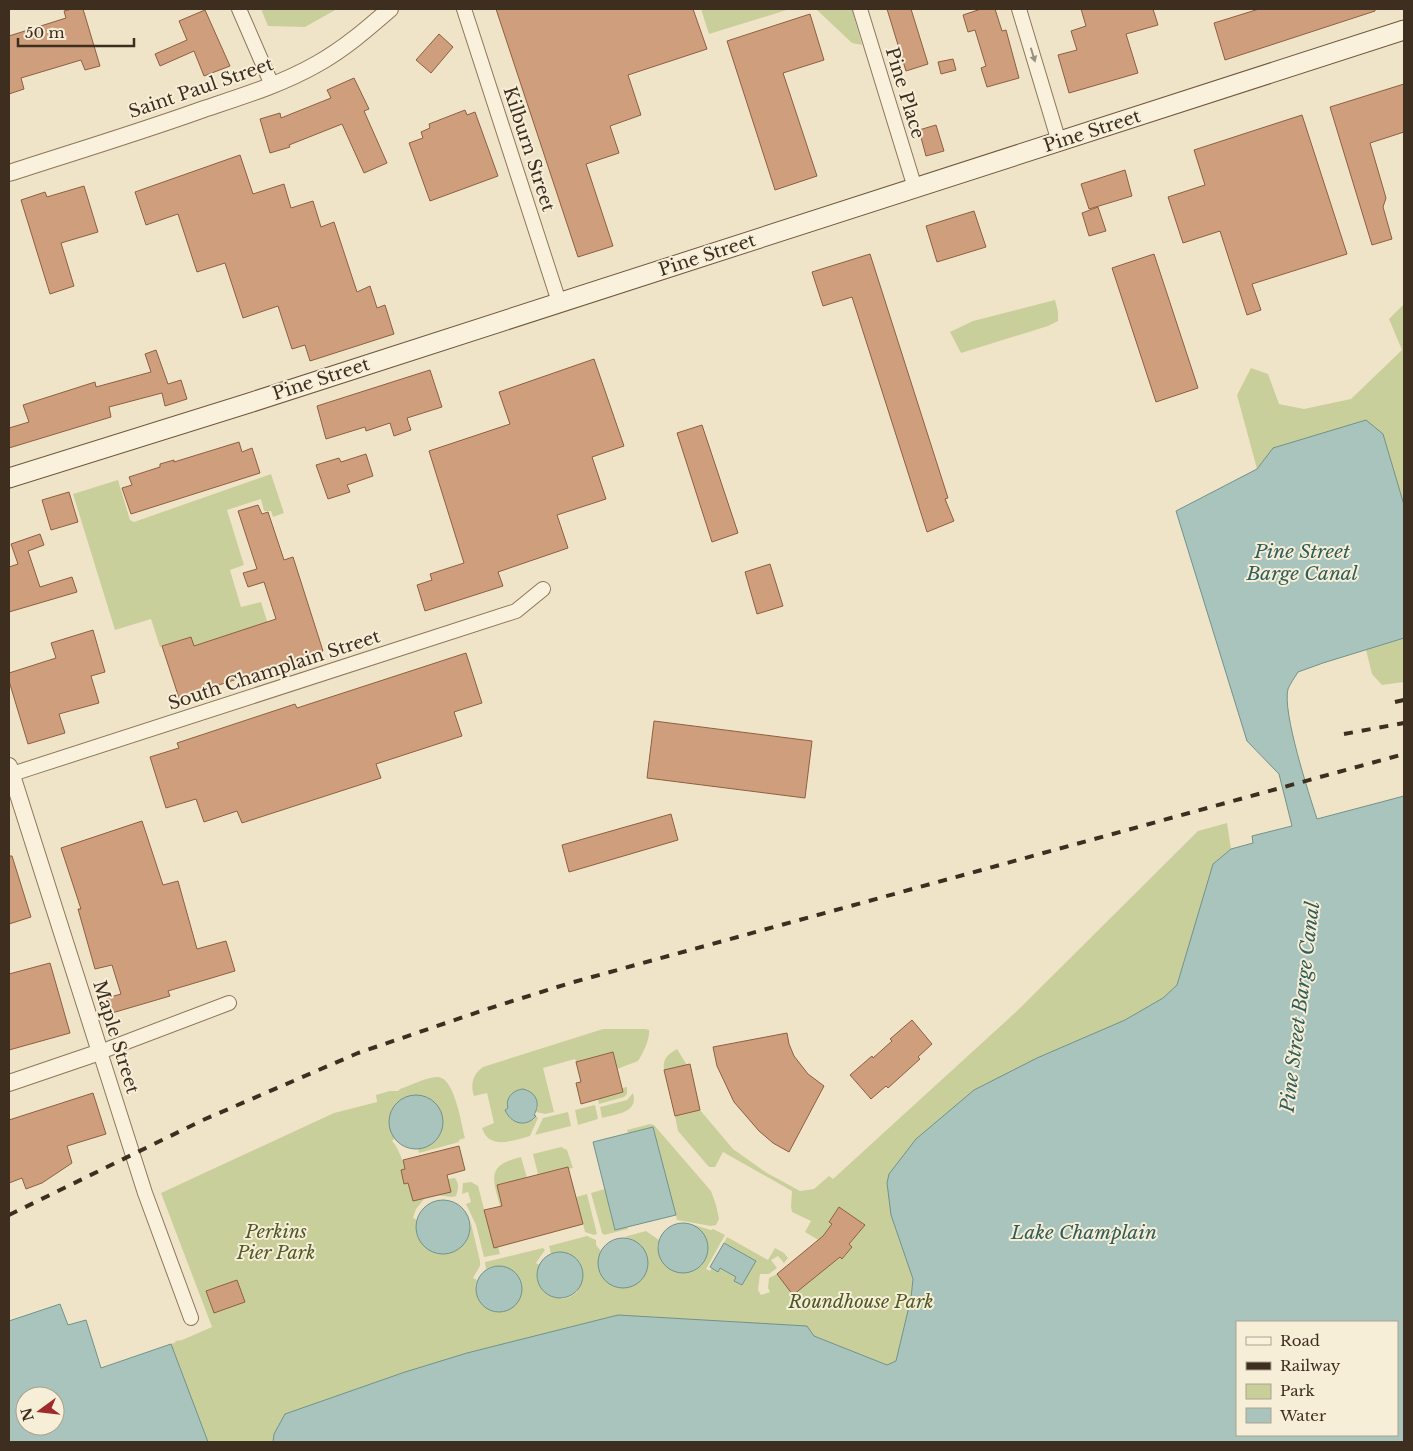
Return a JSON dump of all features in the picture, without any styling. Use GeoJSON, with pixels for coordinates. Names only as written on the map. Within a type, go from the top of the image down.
{"type":"FeatureCollection","features":[{"type":"Feature","properties":{"kind":"main road","name":"Pine Street"},"geometry":{"type":"LineString","coordinates":[[9,478],[249,403],[1404,30]]}},
{"type":"Feature","properties":{"kind":"street"},"geometry":{"type":"LineString","coordinates":[[239,9],[272,85]]}},
{"type":"Feature","properties":{"kind":"street","name":"Saint Paul Street"},"geometry":{"type":"LineString","coordinates":[[9,173],[188,115],[272,85],[318,64],[366,30],[390,9]]}},
{"type":"Feature","properties":{"kind":"street","name":"Kilburn Street"},"geometry":{"type":"LineString","coordinates":[[464,9],[559,302]]}},
{"type":"Feature","properties":{"kind":"street","name":"Pine Place"},"geometry":{"type":"LineString","coordinates":[[860,9],[915,188]]}},
{"type":"Feature","properties":{"kind":"street"},"geometry":{"type":"LineString","coordinates":[[1019,9],[1059,142]]}},
{"type":"Feature","properties":{"kind":"street","name":"South Champlain Street"},"geometry":{"type":"LineString","coordinates":[[10,772],[516,611],[543,589]]}},
{"type":"Feature","properties":{"kind":"street","name":"Maple Street"},"geometry":{"type":"LineString","coordinates":[[10,772],[145,1193],[191,1318]]}},
{"type":"Feature","properties":{"kind":"street"},"geometry":{"type":"LineString","coordinates":[[9,1082],[100,1052],[229,1003]]}},
{"type":"Feature","properties":{"kind":"green space"},"geometry":{"type":"Polygon","coordinates":[[[261,9],[337,9],[305,27],[268,26],[261,9]]]}},
{"type":"Feature","properties":{"kind":"green space"},"geometry":{"type":"Polygon","coordinates":[[[701,9],[790,9],[709,34],[701,9]]]}},
{"type":"Feature","properties":{"kind":"green space"},"geometry":{"type":"Polygon","coordinates":[[[816,9],[852,9],[862,45],[852,43],[816,9]]]}},
{"type":"Feature","properties":{"kind":"green space"},"geometry":{"type":"Polygon","coordinates":[[[1055,300],[1058,321],[1048,326],[961,353],[950,332],[973,321],[1055,300]]]}},
{"type":"Feature","properties":{"kind":"green space"},"geometry":{"type":"Polygon","coordinates":[[[1404,304],[1404,505],[1383,434],[1273,448],[1257,469],[1237,395],[1251,368],[1268,374],[1279,404],[1304,409],[1351,399],[1402,350],[1389,319],[1404,304]]]}},
{"type":"Feature","properties":{"kind":"green space"},"geometry":{"type":"Polygon","coordinates":[[[271,474],[284,513],[273,517],[271,511],[264,511],[261,499],[227,510],[244,565],[230,570],[241,607],[261,602],[268,624],[194,646],[190,637],[160,647],[151,619],[115,630],[73,494],[118,480],[130,520],[134,522],[271,474]]]}},
{"type":"Feature","properties":{"kind":"green space"},"geometry":{"type":"Polygon","coordinates":[[[1404,638],[1404,682],[1382,685],[1372,674],[1366,650],[1404,638]]]}},
{"type":"Feature","properties":{"kind":"green space"},"geometry":{"type":"Polygon","coordinates":[[[1227,823],[1231,849],[1213,864],[1177,985],[1163,998],[1125,1020],[1037,1058],[891,1215],[913,1279],[911,1298],[896,1361],[887,1365],[814,1336],[405,1372],[286,1414],[274,1434],[273,1442],[208,1442],[171,1344],[212,1327],[161,1193],[334,1113],[377,1102],[376,1095],[398,1091],[424,1080],[438,1077],[444,1079],[453,1093],[465,1138],[459,1140],[459,1142],[419,1153],[418,1149],[427,1147],[427,1097],[411,1095],[390,1128],[395,1138],[392,1141],[397,1147],[405,1169],[401,1171],[404,1184],[408,1183],[413,1201],[425,1198],[416,1209],[413,1218],[417,1220],[417,1235],[421,1242],[471,1227],[470,1219],[480,1261],[480,1266],[473,1278],[477,1280],[475,1287],[493,1266],[486,1269],[485,1262],[543,1248],[545,1250],[536,1263],[540,1265],[537,1274],[538,1282],[562,1299],[570,1297],[577,1292],[582,1268],[578,1260],[554,1253],[551,1254],[549,1246],[587,1236],[596,1240],[596,1245],[601,1251],[600,1254],[632,1239],[624,1237],[646,1231],[659,1240],[657,1247],[701,1266],[707,1248],[705,1237],[691,1224],[713,1229],[725,1235],[706,1269],[710,1271],[712,1268],[718,1272],[720,1268],[736,1277],[756,1261],[724,1243],[727,1237],[768,1260],[775,1248],[784,1253],[788,1258],[784,1263],[778,1256],[771,1260],[777,1268],[769,1274],[760,1274],[758,1290],[761,1295],[770,1292],[768,1288],[769,1278],[777,1274],[793,1295],[837,1254],[843,1259],[852,1247],[849,1244],[865,1225],[839,1207],[829,1221],[832,1224],[820,1241],[805,1232],[811,1221],[792,1212],[792,1191],[723,1152],[715,1167],[709,1167],[678,1131],[675,1116],[700,1110],[733,1149],[767,1173],[800,1191],[814,1189],[829,1176],[833,1179],[1017,1011],[1198,831],[1227,823]]]}},
{"type":"Feature","properties":{"kind":"green space"},"geometry":{"type":"Polygon","coordinates":[[[603,1029],[649,1030],[647,1042],[638,1061],[617,1069],[612,1052],[576,1062],[575,1059],[543,1068],[554,1112],[545,1114],[536,1112],[538,1106],[508,1108],[505,1110],[513,1121],[533,1120],[536,1116],[538,1118],[530,1136],[496,1142],[490,1140],[485,1135],[482,1128],[494,1123],[487,1093],[474,1096],[472,1087],[473,1080],[483,1067],[603,1029]]]}},
{"type":"Feature","properties":{"kind":"green space"},"geometry":{"type":"Polygon","coordinates":[[[677,1049],[687,1065],[664,1070],[666,1057],[677,1049]]]}},
{"type":"Feature","properties":{"kind":"green space"},"geometry":{"type":"Polygon","coordinates":[[[627,1087],[627,1094],[624,1097],[599,1104],[598,1099],[623,1092],[622,1088],[627,1087]]]}},
{"type":"Feature","properties":{"kind":"green space"},"geometry":{"type":"Polygon","coordinates":[[[633,1093],[634,1100],[630,1109],[620,1114],[602,1118],[600,1107],[627,1100],[633,1093]]]}},
{"type":"Feature","properties":{"kind":"green space"},"geometry":{"type":"Polygon","coordinates":[[[595,1105],[598,1119],[578,1125],[575,1110],[595,1105]]]}},
{"type":"Feature","properties":{"kind":"green space"},"geometry":{"type":"Polygon","coordinates":[[[568,1112],[571,1126],[535,1135],[543,1118],[568,1112]]]}},
{"type":"Feature","properties":{"kind":"green space"},"geometry":{"type":"Polygon","coordinates":[[[650,1124],[654,1125],[711,1191],[719,1219],[716,1225],[711,1226],[677,1220],[653,1127],[628,1133],[627,1130],[650,1124]]]}},
{"type":"Feature","properties":{"kind":"green space"},"geometry":{"type":"Polygon","coordinates":[[[561,1147],[567,1150],[573,1168],[568,1169],[568,1167],[538,1174],[533,1154],[561,1147]]]}},
{"type":"Feature","properties":{"kind":"green space"},"geometry":{"type":"Polygon","coordinates":[[[521,1157],[527,1178],[497,1185],[502,1206],[500,1206],[494,1180],[497,1168],[510,1160],[521,1157]]]}},
{"type":"Feature","properties":{"kind":"green space"},"geometry":{"type":"Polygon","coordinates":[[[455,1178],[458,1186],[456,1196],[437,1195],[451,1192],[448,1179],[455,1178]]]}},
{"type":"Feature","properties":{"kind":"green space"},"geometry":{"type":"Polygon","coordinates":[[[471,1182],[478,1186],[494,1247],[498,1247],[500,1254],[484,1257],[476,1225],[466,1204],[471,1202],[468,1192],[462,1194],[463,1183],[471,1182]]]}},
{"type":"Feature","properties":{"kind":"green space"},"geometry":{"type":"Polygon","coordinates":[[[605,1189],[615,1230],[627,1227],[628,1229],[604,1235],[602,1233],[591,1193],[605,1189]]]}},
{"type":"Feature","properties":{"kind":"green space"},"geometry":{"type":"Polygon","coordinates":[[[587,1194],[597,1234],[594,1235],[585,1232],[576,1197],[587,1194]]]}},
{"type":"Feature","properties":{"kind":"water","name":"Lake Champlain"},"geometry":{"type":"Polygon","coordinates":[[[1366,420],[1383,434],[1404,505],[1404,638],[1298,672],[1288,689],[1287,700],[1292,734],[1317,819],[1404,796],[1404,1442],[273,1442],[274,1434],[285,1414],[405,1372],[467,1353],[618,1315],[807,1326],[814,1336],[887,1365],[896,1361],[911,1298],[913,1279],[891,1215],[887,1183],[889,1174],[916,1139],[974,1090],[1037,1058],[1125,1020],[1163,998],[1177,985],[1213,864],[1231,849],[1253,843],[1252,836],[1292,826],[1279,774],[1247,741],[1176,511],[1257,469],[1273,448],[1366,420]]]}},
{"type":"Feature","properties":{"kind":"water"},"geometry":{"type":"Polygon","coordinates":[[[523,1089],[534,1095],[536,1099],[537,1106],[534,1115],[536,1116],[528,1122],[519,1123],[511,1119],[505,1110],[508,1108],[507,1104],[511,1095],[523,1089]]]}},
{"type":"Feature","properties":{"kind":"water"},"geometry":{"type":"Polygon","coordinates":[[[411,1095],[421,1095],[431,1099],[439,1107],[443,1122],[439,1137],[431,1145],[421,1149],[411,1149],[401,1145],[393,1137],[389,1127],[389,1117],[393,1107],[401,1099],[411,1095]]]}},
{"type":"Feature","properties":{"kind":"water"},"geometry":{"type":"Polygon","coordinates":[[[653,1127],[676,1215],[615,1230],[593,1142],[653,1127]]]}},
{"type":"Feature","properties":{"kind":"water"},"geometry":{"type":"Polygon","coordinates":[[[438,1200],[448,1200],[458,1204],[466,1212],[470,1227],[466,1242],[458,1250],[448,1254],[438,1254],[428,1250],[420,1242],[416,1232],[416,1222],[420,1212],[428,1204],[438,1200]]]}},
{"type":"Feature","properties":{"kind":"water"},"geometry":{"type":"Polygon","coordinates":[[[678,1223],[688,1223],[701,1230],[708,1243],[708,1253],[701,1266],[688,1273],[678,1273],[669,1269],[662,1262],[658,1253],[658,1243],[662,1234],[669,1227],[678,1223]]]}},
{"type":"Feature","properties":{"kind":"water"},"geometry":{"type":"Polygon","coordinates":[[[618,1238],[628,1238],[641,1245],[648,1258],[648,1268],[641,1281],[628,1288],[618,1288],[609,1284],[602,1277],[598,1268],[598,1258],[602,1249],[609,1242],[618,1238]]]}},
{"type":"Feature","properties":{"kind":"water"},"geometry":{"type":"Polygon","coordinates":[[[724,1243],[756,1261],[742,1285],[734,1281],[736,1277],[720,1268],[718,1272],[710,1267],[724,1243]]]}},
{"type":"Feature","properties":{"kind":"water"},"geometry":{"type":"Polygon","coordinates":[[[565,1252],[577,1258],[582,1266],[582,1284],[577,1292],[569,1297],[555,1298],[543,1292],[538,1284],[537,1270],[543,1258],[551,1253],[565,1252]]]}},
{"type":"Feature","properties":{"kind":"water"},"geometry":{"type":"Polygon","coordinates":[[[504,1266],[516,1272],[521,1280],[521,1298],[516,1306],[508,1311],[494,1312],[482,1306],[477,1298],[476,1284],[482,1272],[490,1267],[504,1266]]]}},
{"type":"Feature","properties":{"kind":"water"},"geometry":{"type":"Polygon","coordinates":[[[60,1304],[68,1325],[86,1320],[101,1368],[171,1344],[208,1442],[9,1442],[9,1321],[60,1304]]]}},
{"type":"Feature","properties":{"kind":"building"},"geometry":{"type":"Polygon","coordinates":[[[83,9],[100,66],[85,70],[81,60],[21,78],[24,89],[9,94],[9,36],[66,18],[64,11],[83,9]]]}},
{"type":"Feature","properties":{"kind":"building"},"geometry":{"type":"Polygon","coordinates":[[[496,9],[693,9],[707,49],[628,75],[641,115],[610,126],[619,153],[586,164],[613,246],[578,257],[496,9]]]}},
{"type":"Feature","properties":{"kind":"building"},"geometry":{"type":"Polygon","coordinates":[[[887,9],[911,9],[928,64],[906,71],[887,9]]]}},
{"type":"Feature","properties":{"kind":"building"},"geometry":{"type":"Polygon","coordinates":[[[981,9],[995,9],[1002,31],[1006,30],[1019,78],[987,87],[981,68],[986,66],[975,30],[968,32],[963,15],[981,9]]]}},
{"type":"Feature","properties":{"kind":"building"},"geometry":{"type":"Polygon","coordinates":[[[1081,9],[1153,9],[1158,25],[1126,34],[1138,73],[1069,93],[1058,55],[1077,50],[1071,31],[1086,26],[1081,9]]]}},
{"type":"Feature","properties":{"kind":"building"},"geometry":{"type":"Polygon","coordinates":[[[1259,9],[1375,9],[1375,11],[1225,60],[1214,23],[1259,9]]]}},
{"type":"Feature","properties":{"kind":"building"},"geometry":{"type":"Polygon","coordinates":[[[205,10],[230,66],[204,76],[194,51],[160,66],[155,54],[187,40],[179,21],[205,10]]]}},
{"type":"Feature","properties":{"kind":"building"},"geometry":{"type":"Polygon","coordinates":[[[810,14],[824,60],[783,73],[817,176],[775,190],[727,41],[810,14]]]}},
{"type":"Feature","properties":{"kind":"building"},"geometry":{"type":"Polygon","coordinates":[[[439,34],[453,47],[431,73],[416,60],[439,34]]]}},
{"type":"Feature","properties":{"kind":"building"},"geometry":{"type":"Polygon","coordinates":[[[953,59],[956,70],[941,74],[938,62],[953,59]]]}},
{"type":"Feature","properties":{"kind":"building"},"geometry":{"type":"Polygon","coordinates":[[[354,78],[369,109],[364,111],[387,163],[364,173],[342,124],[289,145],[290,147],[270,153],[260,119],[280,113],[281,118],[331,98],[327,90],[354,78]]]}},
{"type":"Feature","properties":{"kind":"building"},"geometry":{"type":"Polygon","coordinates":[[[1404,84],[1404,132],[1370,143],[1386,198],[1383,207],[1392,239],[1372,245],[1330,107],[1404,84]]]}},
{"type":"Feature","properties":{"kind":"building"},"geometry":{"type":"Polygon","coordinates":[[[465,110],[467,115],[475,112],[498,176],[430,201],[409,143],[423,138],[421,132],[430,128],[429,124],[465,110]]]}},
{"type":"Feature","properties":{"kind":"building"},"geometry":{"type":"Polygon","coordinates":[[[1302,115],[1347,254],[1252,284],[1261,310],[1247,315],[1220,231],[1183,243],[1168,197],[1205,185],[1194,150],[1302,115]]]}},
{"type":"Feature","properties":{"kind":"building"},"geometry":{"type":"Polygon","coordinates":[[[936,125],[944,151],[926,156],[919,130],[936,125]]]}},
{"type":"Feature","properties":{"kind":"building"},"geometry":{"type":"Polygon","coordinates":[[[240,155],[253,194],[284,184],[291,208],[313,201],[321,227],[334,222],[357,292],[370,286],[377,308],[385,305],[394,334],[310,361],[305,345],[292,349],[278,306],[243,318],[225,263],[197,272],[178,214],[146,225],[135,192],[240,155]]]}},
{"type":"Feature","properties":{"kind":"building"},"geometry":{"type":"Polygon","coordinates":[[[1125,170],[1132,196],[1089,209],[1081,184],[1125,170]]]}},
{"type":"Feature","properties":{"kind":"building"},"geometry":{"type":"Polygon","coordinates":[[[84,186],[98,232],[61,243],[74,286],[50,294],[21,200],[45,192],[47,197],[84,186]]]}},
{"type":"Feature","properties":{"kind":"building"},"geometry":{"type":"Polygon","coordinates":[[[1098,207],[1106,231],[1089,236],[1082,213],[1098,207]]]}},
{"type":"Feature","properties":{"kind":"building"},"geometry":{"type":"Polygon","coordinates":[[[974,211],[986,247],[937,262],[926,226],[974,211]]]}},
{"type":"Feature","properties":{"kind":"building"},"geometry":{"type":"Polygon","coordinates":[[[870,254],[948,498],[945,499],[954,521],[927,532],[852,297],[823,306],[812,272],[870,254]]]}},
{"type":"Feature","properties":{"kind":"building"},"geometry":{"type":"Polygon","coordinates":[[[1154,254],[1198,388],[1156,402],[1112,268],[1154,254]]]}},
{"type":"Feature","properties":{"kind":"building"},"geometry":{"type":"Polygon","coordinates":[[[156,350],[168,384],[181,380],[187,399],[165,406],[162,393],[109,407],[111,417],[9,448],[9,428],[29,422],[23,405],[95,382],[96,387],[151,372],[145,354],[156,350]]]}},
{"type":"Feature","properties":{"kind":"building"},"geometry":{"type":"Polygon","coordinates":[[[594,359],[624,446],[592,457],[606,499],[557,515],[568,548],[498,572],[503,586],[425,611],[417,585],[432,580],[430,574],[464,563],[429,451],[510,424],[499,392],[594,359]]]}},
{"type":"Feature","properties":{"kind":"building"},"geometry":{"type":"Polygon","coordinates":[[[430,370],[442,407],[407,418],[411,430],[394,436],[390,423],[366,431],[365,427],[326,439],[317,406],[430,370]]]}},
{"type":"Feature","properties":{"kind":"building"},"geometry":{"type":"Polygon","coordinates":[[[702,425],[738,533],[712,542],[677,433],[702,425]]]}},
{"type":"Feature","properties":{"kind":"building"},"geometry":{"type":"Polygon","coordinates":[[[239,442],[242,452],[252,448],[260,473],[131,514],[122,488],[132,485],[129,477],[160,467],[160,464],[174,460],[174,462],[239,442]]]}},
{"type":"Feature","properties":{"kind":"building"},"geometry":{"type":"Polygon","coordinates":[[[366,454],[373,476],[347,485],[350,492],[328,499],[316,465],[339,458],[341,462],[366,454]]]}},
{"type":"Feature","properties":{"kind":"building"},"geometry":{"type":"Polygon","coordinates":[[[69,492],[78,522],[51,530],[42,500],[69,492]]]}},
{"type":"Feature","properties":{"kind":"building"},"geometry":{"type":"Polygon","coordinates":[[[258,505],[262,514],[268,512],[284,560],[293,557],[323,651],[179,698],[162,646],[191,637],[194,646],[276,619],[264,582],[248,587],[243,573],[257,569],[238,511],[258,505]]]}},
{"type":"Feature","properties":{"kind":"building"},"geometry":{"type":"Polygon","coordinates":[[[40,534],[44,545],[28,551],[40,587],[72,577],[77,592],[9,612],[9,567],[18,564],[11,544],[40,534]]]}},
{"type":"Feature","properties":{"kind":"building"},"geometry":{"type":"Polygon","coordinates":[[[770,564],[783,606],[757,614],[745,572],[770,564]]]}},
{"type":"Feature","properties":{"kind":"building"},"geometry":{"type":"Polygon","coordinates":[[[93,630],[105,672],[91,676],[99,703],[59,714],[65,733],[28,744],[9,681],[9,673],[56,658],[51,643],[93,630]]]}},
{"type":"Feature","properties":{"kind":"building"},"geometry":{"type":"Polygon","coordinates":[[[466,653],[482,703],[454,712],[462,736],[376,764],[381,778],[242,823],[237,811],[204,822],[196,799],[166,808],[150,757],[179,748],[177,743],[295,704],[297,708],[466,653]]]}},
{"type":"Feature","properties":{"kind":"building"},"geometry":{"type":"Polygon","coordinates":[[[654,721],[812,741],[805,798],[647,778],[654,721]]]}},
{"type":"Feature","properties":{"kind":"building"},"geometry":{"type":"Polygon","coordinates":[[[671,814],[678,840],[569,872],[562,845],[671,814]]]}},
{"type":"Feature","properties":{"kind":"building"},"geometry":{"type":"Polygon","coordinates":[[[142,821],[163,885],[178,881],[197,949],[226,941],[235,971],[168,991],[170,996],[112,1013],[107,998],[121,994],[112,965],[95,969],[78,909],[81,909],[61,848],[142,821]]]}},
{"type":"Feature","properties":{"kind":"building"},"geometry":{"type":"Polygon","coordinates":[[[9,856],[12,856],[31,917],[9,924],[9,856]]]}},
{"type":"Feature","properties":{"kind":"building"},"geometry":{"type":"Polygon","coordinates":[[[50,963],[70,1033],[9,1050],[9,974],[50,963]]]}},
{"type":"Feature","properties":{"kind":"building"},"geometry":{"type":"Polygon","coordinates":[[[912,1020],[932,1044],[918,1057],[920,1059],[888,1088],[886,1086],[871,1099],[850,1075],[872,1056],[873,1058],[892,1041],[890,1039],[912,1020]]]}},
{"type":"Feature","properties":{"kind":"building"},"geometry":{"type":"Polygon","coordinates":[[[787,1033],[794,1056],[808,1074],[824,1086],[789,1152],[773,1143],[759,1131],[734,1102],[717,1066],[713,1047],[787,1033]]]}},
{"type":"Feature","properties":{"kind":"building"},"geometry":{"type":"Polygon","coordinates":[[[613,1052],[623,1092],[581,1104],[576,1083],[581,1082],[576,1062],[613,1052]]]}},
{"type":"Feature","properties":{"kind":"building"},"geometry":{"type":"Polygon","coordinates":[[[690,1064],[700,1110],[675,1116],[664,1070],[690,1064]]]}},
{"type":"Feature","properties":{"kind":"building"},"geometry":{"type":"Polygon","coordinates":[[[93,1093],[106,1134],[67,1146],[72,1163],[42,1183],[26,1189],[22,1178],[9,1183],[9,1120],[93,1093]]]}},
{"type":"Feature","properties":{"kind":"building"},"geometry":{"type":"Polygon","coordinates":[[[459,1146],[465,1170],[447,1175],[451,1192],[413,1201],[408,1183],[404,1184],[401,1170],[405,1169],[403,1160],[459,1146]]]}},
{"type":"Feature","properties":{"kind":"building"},"geometry":{"type":"Polygon","coordinates":[[[568,1167],[583,1224],[494,1248],[484,1210],[502,1206],[497,1185],[568,1167]]]}},
{"type":"Feature","properties":{"kind":"building"},"geometry":{"type":"Polygon","coordinates":[[[839,1207],[865,1225],[849,1244],[852,1247],[842,1259],[840,1257],[793,1295],[777,1274],[823,1236],[832,1224],[829,1222],[839,1207]]]}},
{"type":"Feature","properties":{"kind":"building"},"geometry":{"type":"Polygon","coordinates":[[[237,1280],[245,1302],[214,1313],[206,1291],[237,1280]]]}},
{"type":"Feature","properties":{"kind":"railway"},"geometry":{"type":"LineString","coordinates":[[1395,702],[1404,700]]}},
{"type":"Feature","properties":{"kind":"railway"},"geometry":{"type":"LineString","coordinates":[[1344,734],[1404,723]]}},
{"type":"Feature","properties":{"kind":"railway"},"geometry":{"type":"LineString","coordinates":[[9,1215],[203,1120],[358,1053],[484,1010],[570,983],[1404,754]]}},
{"type":"Feature","properties":{"kind":"water label","name":"Pine Street Barge Canal"},"geometry":{"type":"Point","coordinates":[1302,562]}},
{"type":"Feature","properties":{"kind":"water label","name":"Pine Street Barge Canal"},"geometry":{"type":"Point","coordinates":[1300,1007]}},
{"type":"Feature","properties":{"kind":"park label","name":"Perkins Pier Park"},"geometry":{"type":"Point","coordinates":[276,1242]}},
{"type":"Feature","properties":{"kind":"park label","name":"Roundhouse Park"},"geometry":{"type":"Point","coordinates":[861,1302]}}]}
